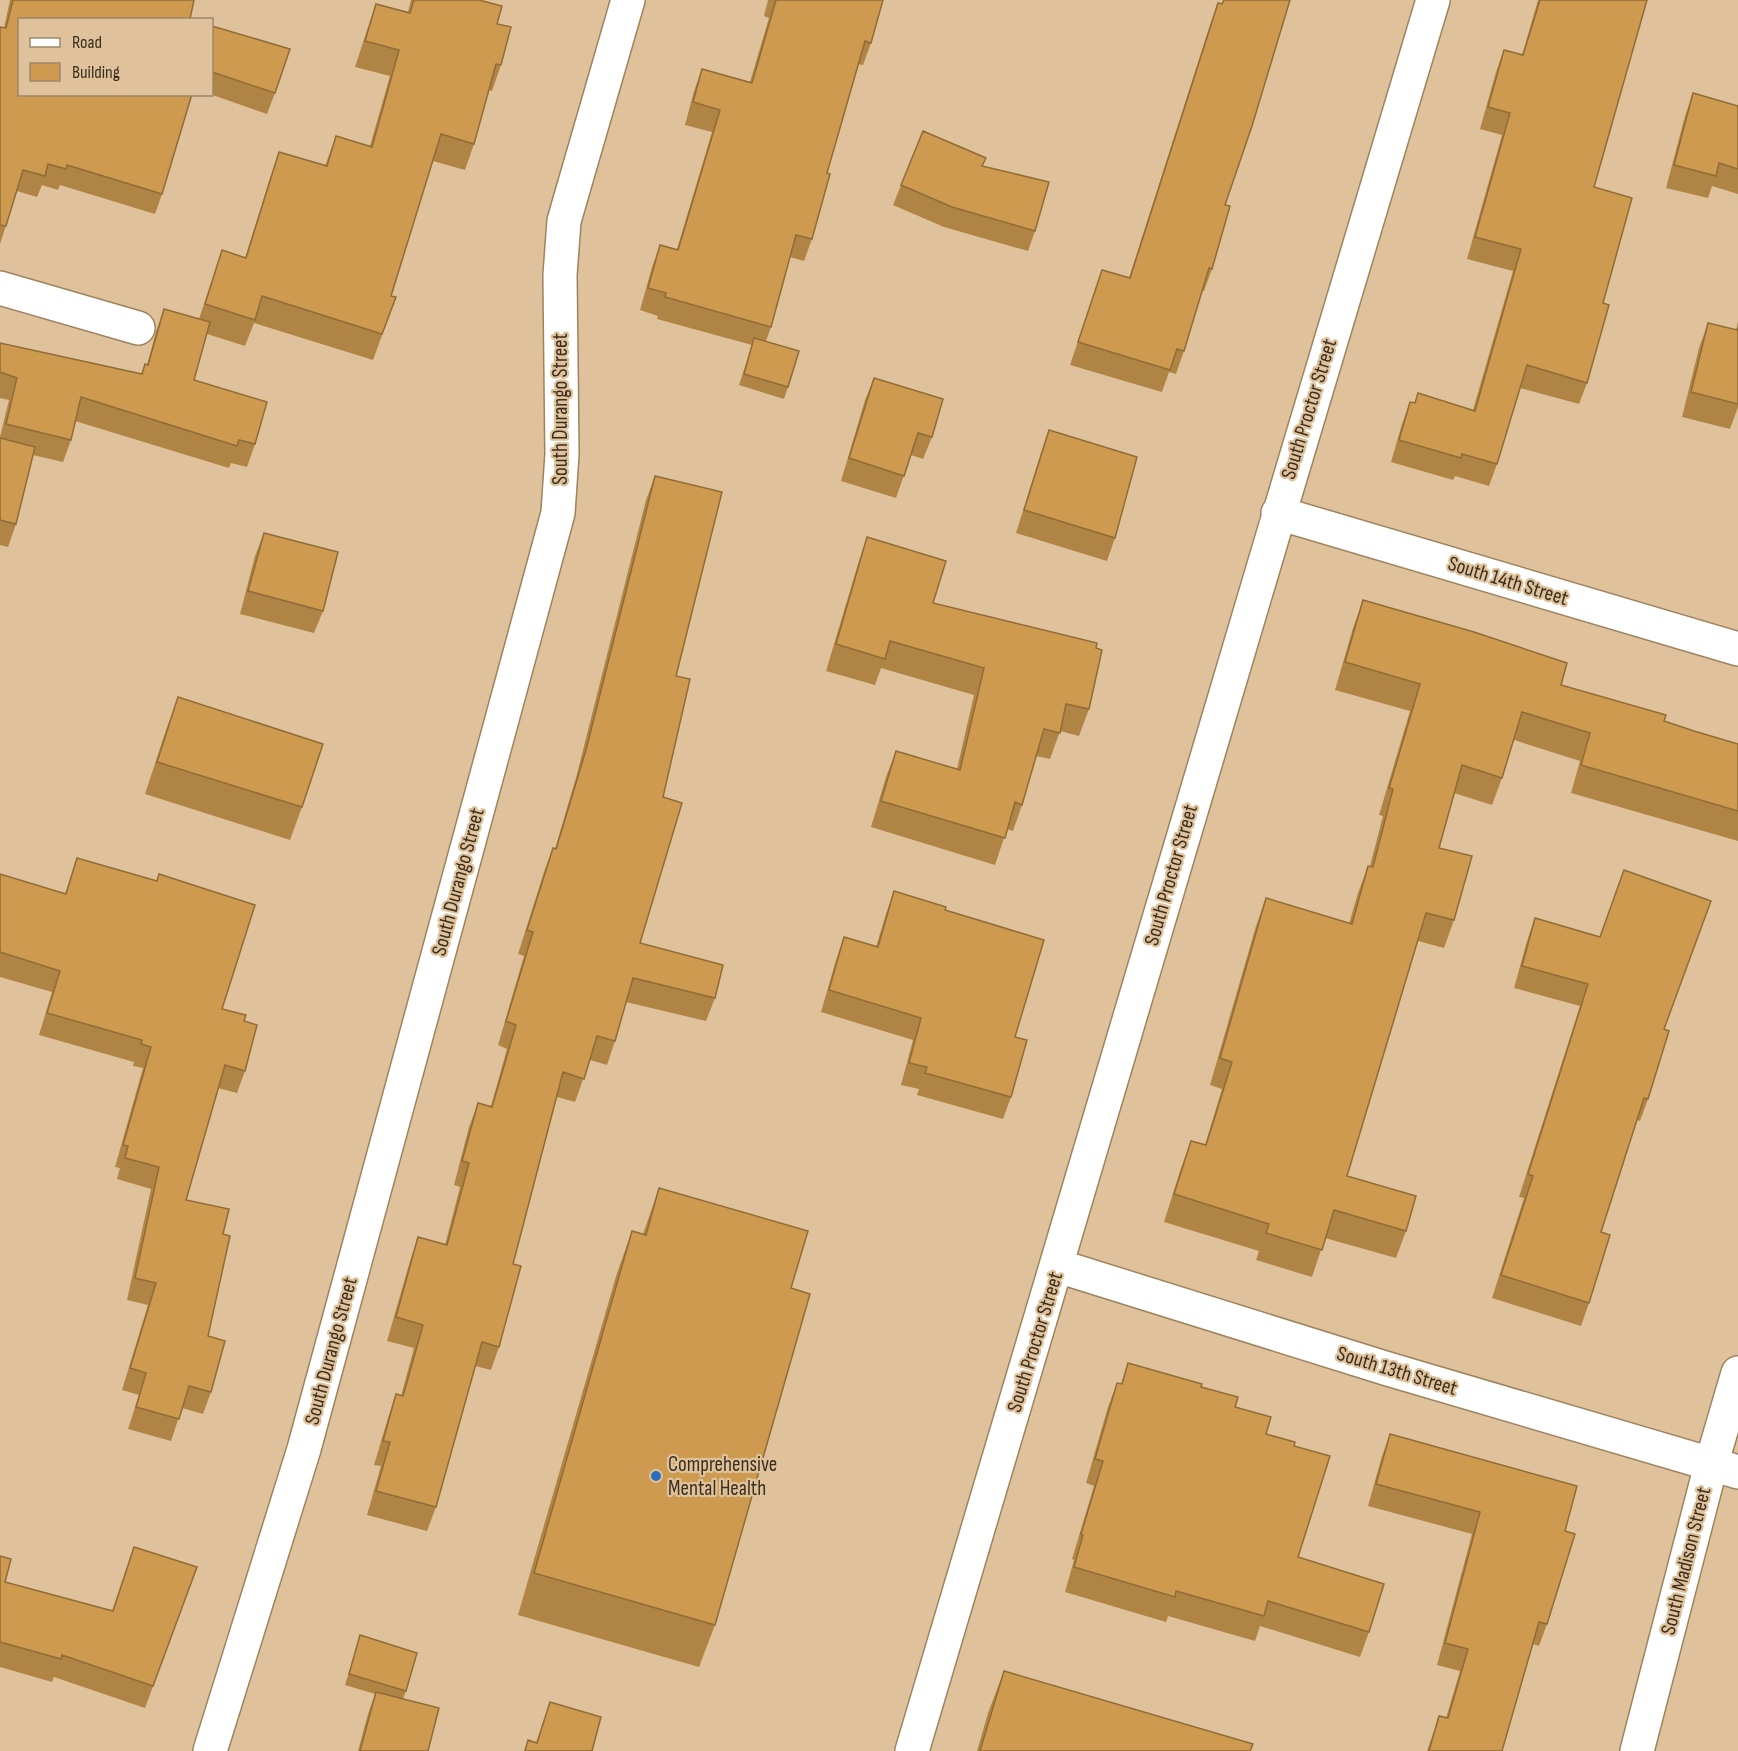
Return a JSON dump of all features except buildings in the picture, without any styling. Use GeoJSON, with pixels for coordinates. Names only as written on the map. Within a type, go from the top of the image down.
{"type":"FeatureCollection","features":[{"type":"Feature","properties":{"kind":"street","name":"South Durango Street"},"geometry":{"type":"LineString","coordinates":[[210,1751],[304,1449],[558,513],[562,454],[560,275],[564,221],[628,0]]}},
{"type":"Feature","properties":{"kind":"street","name":"South Proctor Street"},"geometry":{"type":"LineString","coordinates":[[912,1751],[1058,1266],[1278,513],[1433,0]]}},
{"type":"Feature","properties":{"kind":"street"},"geometry":{"type":"LineString","coordinates":[[0,288],[138,328]]}},
{"type":"Feature","properties":{"kind":"street","name":"South 14th Street"},"geometry":{"type":"LineString","coordinates":[[1278,513],[1738,649]]}},
{"type":"Feature","properties":{"kind":"street","name":"South 13th Street"},"geometry":{"type":"LineString","coordinates":[[1058,1266],[1377,1365],[1724,1468]]}},
{"type":"Feature","properties":{"kind":"street","name":"South Madison Street"},"geometry":{"type":"LineString","coordinates":[[1637,1751],[1724,1468],[1738,1373]]}},
{"type":"Feature","properties":{"kind":"place","name":"Comprehensive Mental Health"},"geometry":{"type":"Point","coordinates":[656,1476]}}]}
